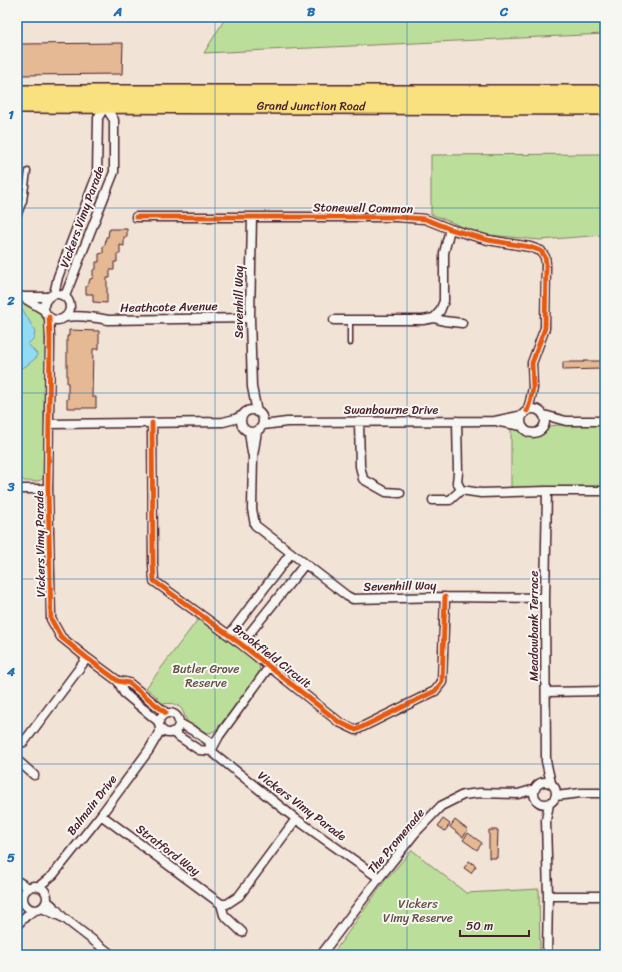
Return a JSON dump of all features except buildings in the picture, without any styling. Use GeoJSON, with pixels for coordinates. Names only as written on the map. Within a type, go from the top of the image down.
{"type":"FeatureCollection","features":[{"type":"Feature","properties":{"kind":"highway","name":"Grand Junction Road"},"geometry":{"type":"LineString","coordinates":[[17,93],[105,99],[605,107]]}},
{"type":"Feature","properties":{"kind":"highway","name":"Grand Junction Road"},"geometry":{"type":"LineString","coordinates":[[17,105],[105,99],[605,93]]}},
{"type":"Feature","properties":{"kind":"street","name":"Vickers Vimy Parade"},"geometry":{"type":"LineString","coordinates":[[52,296],[96,175],[98,118],[105,99]]}},
{"type":"Feature","properties":{"kind":"street","name":"Vickers Vimy Parade"},"geometry":{"type":"LineString","coordinates":[[67,300],[114,172],[114,120],[105,99]]}},
{"type":"Feature","properties":{"kind":"street","name":"Stonewell Common"},"geometry":{"type":"LineString","coordinates":[[136,217],[397,217],[425,219],[488,240],[530,247],[541,251],[545,257],[546,264],[545,328],[532,363],[533,388],[530,402],[525,413]]}},
{"type":"Feature","properties":{"kind":"street","name":"Sevenhill Way"},"geometry":{"type":"LineString","coordinates":[[252,217],[250,318],[252,387],[261,418]]}},
{"type":"Feature","properties":{"kind":"street"},"geometry":{"type":"LineString","coordinates":[[434,318],[440,311],[444,301],[444,253],[450,228]]}},
{"type":"Feature","properties":{"kind":"street"},"geometry":{"type":"LineString","coordinates":[[58,294],[67,300],[70,310],[63,318],[52,319],[46,313],[20,296],[52,296],[58,294]]}},
{"type":"Feature","properties":{"kind":"street"},"geometry":{"type":"LineString","coordinates":[[46,313],[45,302],[52,296]]}},
{"type":"Feature","properties":{"kind":"street","name":"Heathcote Avenue"},"geometry":{"type":"LineString","coordinates":[[67,300],[77,310],[90,317]]}},
{"type":"Feature","properties":{"kind":"street","name":"Vickers Vimy Parade"},"geometry":{"type":"LineString","coordinates":[[46,313],[50,339],[48,489],[51,619],[61,637],[118,680],[129,683],[166,713]]}},
{"type":"Feature","properties":{"kind":"street","name":"Heathcote Avenue"},"geometry":{"type":"LineString","coordinates":[[63,318],[76,316],[108,320],[250,318]]}},
{"type":"Feature","properties":{"kind":"street","name":"Vickers Vimy Parade"},"geometry":{"type":"LineString","coordinates":[[50,339],[63,318]]}},
{"type":"Feature","properties":{"kind":"street"},"geometry":{"type":"LineString","coordinates":[[334,320],[423,320],[434,318],[462,323]]}},
{"type":"Feature","properties":{"kind":"street","name":"Sevenhill Way"},"geometry":{"type":"LineString","coordinates":[[246,413],[252,387]]}},
{"type":"Feature","properties":{"kind":"street","name":"Stonewell Common"},"geometry":{"type":"LineString","coordinates":[[533,388],[542,413]]}},
{"type":"Feature","properties":{"kind":"street"},"geometry":{"type":"LineString","coordinates":[[542,413],[545,421],[543,428],[540,431],[532,433],[524,429],[521,420],[525,413],[533,409],[566,421]]}},
{"type":"Feature","properties":{"kind":"street"},"geometry":{"type":"LineString","coordinates":[[49,424],[223,422],[235,419],[251,411],[261,418],[261,428],[249,430],[223,422]]}},
{"type":"Feature","properties":{"kind":"street"},"geometry":{"type":"LineString","coordinates":[[246,413],[242,419],[242,423],[249,430]]}},
{"type":"Feature","properties":{"kind":"street","name":"Swanbourne Drive"},"geometry":{"type":"LineString","coordinates":[[261,418],[287,422],[496,421],[514,418],[525,413]]}},
{"type":"Feature","properties":{"kind":"street"},"geometry":{"type":"LineString","coordinates":[[457,421],[457,482],[462,490]]}},
{"type":"Feature","properties":{"kind":"street","name":"Swanbourne Drive"},"geometry":{"type":"LineString","coordinates":[[496,421],[522,426]]}},
{"type":"Feature","properties":{"kind":"street"},"geometry":{"type":"LineString","coordinates":[[544,424],[554,424],[566,421],[605,421]]}},
{"type":"Feature","properties":{"kind":"street"},"geometry":{"type":"LineString","coordinates":[[359,422],[360,466],[363,478],[386,492],[400,493]]}},
{"type":"Feature","properties":{"kind":"street","name":"Brookfield Circuit"},"geometry":{"type":"LineString","coordinates":[[152,423],[154,581],[270,666],[339,722],[356,730],[434,691],[442,682],[445,597]]}},
{"type":"Feature","properties":{"kind":"street","name":"Sevenhill Way"},"geometry":{"type":"LineString","coordinates":[[249,430],[253,456],[252,509],[255,525],[347,596],[353,599],[445,597],[545,598]]}},
{"type":"Feature","properties":{"kind":"street"},"geometry":{"type":"LineString","coordinates":[[17,489],[48,489]]}},
{"type":"Feature","properties":{"kind":"street"},"geometry":{"type":"LineString","coordinates":[[433,500],[450,500],[462,490],[481,493],[547,491],[605,492]]}},
{"type":"Feature","properties":{"kind":"street","name":"Meadowbank Terrace"},"geometry":{"type":"LineString","coordinates":[[542,783],[546,761],[545,598],[547,491]]}},
{"type":"Feature","properties":{"kind":"street"},"geometry":{"type":"LineString","coordinates":[[229,635],[291,553]]}},
{"type":"Feature","properties":{"kind":"street"},"geometry":{"type":"LineString","coordinates":[[241,644],[305,564]]}},
{"type":"Feature","properties":{"kind":"street"},"geometry":{"type":"LineString","coordinates":[[17,744],[24,742],[87,658]]}},
{"type":"Feature","properties":{"kind":"street"},"geometry":{"type":"LineString","coordinates":[[211,751],[219,736],[270,666]]}},
{"type":"Feature","properties":{"kind":"street","name":"Vickers Vimy Parade"},"geometry":{"type":"LineString","coordinates":[[118,680],[124,693],[165,729],[199,750],[211,751],[296,819],[379,878]]}},
{"type":"Feature","properties":{"kind":"street"},"geometry":{"type":"LineString","coordinates":[[546,692],[605,691]]}},
{"type":"Feature","properties":{"kind":"street"},"geometry":{"type":"LineString","coordinates":[[166,713],[175,715],[179,720],[177,729],[165,729],[161,717],[166,713]]}},
{"type":"Feature","properties":{"kind":"street","name":"Vickers Vimy Parade"},"geometry":{"type":"LineString","coordinates":[[179,723],[208,741],[211,751]]}},
{"type":"Feature","properties":{"kind":"street","name":"Balmain Drive"},"geometry":{"type":"LineString","coordinates":[[38,886],[53,875],[101,815],[165,729]]}},
{"type":"Feature","properties":{"kind":"street"},"geometry":{"type":"LineString","coordinates":[[17,760],[34,775]]}},
{"type":"Feature","properties":{"kind":"street","name":"Meadowbank Terrace"},"geometry":{"type":"LineString","coordinates":[[546,761],[554,790]]}},
{"type":"Feature","properties":{"kind":"street"},"geometry":{"type":"LineString","coordinates":[[547,955],[548,896],[546,820],[542,802],[534,795],[535,789],[538,785],[545,782],[554,790],[581,793],[605,793]]}},
{"type":"Feature","properties":{"kind":"street","name":"The Promenade"},"geometry":{"type":"LineString","coordinates":[[518,794],[535,789]]}},
{"type":"Feature","properties":{"kind":"street"},"geometry":{"type":"LineString","coordinates":[[542,802],[554,801],[554,790]]}},
{"type":"Feature","properties":{"kind":"street","name":"The Promenade"},"geometry":{"type":"LineString","coordinates":[[321,955],[415,833],[441,806],[464,795],[480,793],[518,794],[542,802]]}},
{"type":"Feature","properties":{"kind":"street","name":"Stratford Way"},"geometry":{"type":"LineString","coordinates":[[101,815],[221,904],[224,915],[242,932]]}},
{"type":"Feature","properties":{"kind":"street"},"geometry":{"type":"LineString","coordinates":[[221,904],[227,904],[239,896],[296,819]]}},
{"type":"Feature","properties":{"kind":"street","name":"Balmain Drive"},"geometry":{"type":"LineString","coordinates":[[46,897],[53,875]]}},
{"type":"Feature","properties":{"kind":"street"},"geometry":{"type":"LineString","coordinates":[[17,881],[29,888]]}},
{"type":"Feature","properties":{"kind":"street"},"geometry":{"type":"LineString","coordinates":[[17,884],[24,895]]}},
{"type":"Feature","properties":{"kind":"street"},"geometry":{"type":"LineString","coordinates":[[17,923],[25,905],[23,898],[26,891],[32,886],[38,886],[42,888],[46,897],[64,918],[112,955]]}},
{"type":"Feature","properties":{"kind":"street"},"geometry":{"type":"LineString","coordinates":[[548,896],[605,896]]}},
{"type":"Feature","properties":{"kind":"street"},"geometry":{"type":"LineString","coordinates":[[17,923],[27,915],[46,904],[46,897]]}},
{"type":"Feature","properties":{"kind":"street"},"geometry":{"type":"LineString","coordinates":[[25,905],[28,908],[39,909],[64,918]]}},
{"type":"Feature","properties":{"kind":"lane"},"geometry":{"type":"LineString","coordinates":[[17,219],[24,201],[28,171]]}},
{"type":"Feature","properties":{"kind":"lane"},"geometry":{"type":"LineString","coordinates":[[17,207],[22,207]]}},
{"type":"Feature","properties":{"kind":"lane"},"geometry":{"type":"LineString","coordinates":[[350,321],[350,343]]}},
{"type":"Feature","properties":{"kind":"green space"},"geometry":{"type":"Polygon","coordinates":[[[226,17],[605,17],[605,34],[204,53],[226,17]]]}},
{"type":"Feature","properties":{"kind":"green space"},"geometry":{"type":"Polygon","coordinates":[[[602,154],[603,235],[540,240],[480,234],[431,214],[431,155],[602,154]]]}},
{"type":"Feature","properties":{"kind":"green space"},"geometry":{"type":"Polygon","coordinates":[[[17,296],[45,314],[47,323],[46,472],[45,476],[38,481],[24,481],[22,479],[17,479],[17,296]]]}},
{"type":"Feature","properties":{"kind":"green space"},"geometry":{"type":"Polygon","coordinates":[[[605,425],[605,489],[511,489],[511,426],[533,436],[540,434],[548,426],[605,425]]]}},
{"type":"Feature","properties":{"kind":"green space","name":"Butler Grove Reserve"},"geometry":{"type":"Polygon","coordinates":[[[199,618],[256,661],[260,668],[258,676],[216,730],[210,733],[188,724],[180,707],[175,704],[158,702],[157,697],[146,688],[199,618]]]}},
{"type":"Feature","properties":{"kind":"green space","name":"Vickers Vimy Reserve"},"geometry":{"type":"Polygon","coordinates":[[[412,850],[466,893],[539,889],[540,955],[332,955],[384,882],[412,850]]]}},
{"type":"Feature","properties":{"kind":"water"},"geometry":{"type":"Polygon","coordinates":[[[17,309],[23,310],[35,331],[34,338],[28,344],[37,354],[37,357],[26,366],[17,370],[17,309]]]}},
{"type":"Feature","properties":{"kind":"cycle path"},"geometry":{"type":"LineString","coordinates":[[136,217],[397,217],[425,219],[450,229],[488,240],[530,247],[541,251],[545,257],[546,264],[545,328],[532,363],[533,388],[527,411]]}},
{"type":"Feature","properties":{"kind":"cycle path"},"geometry":{"type":"LineString","coordinates":[[49,317],[48,489],[51,619],[61,637],[118,681],[129,683],[166,713]]}},
{"type":"Feature","properties":{"kind":"cycle path"},"geometry":{"type":"LineString","coordinates":[[152,423],[154,581],[241,644],[339,722],[356,730],[435,691],[442,682],[445,597]]}}]}
